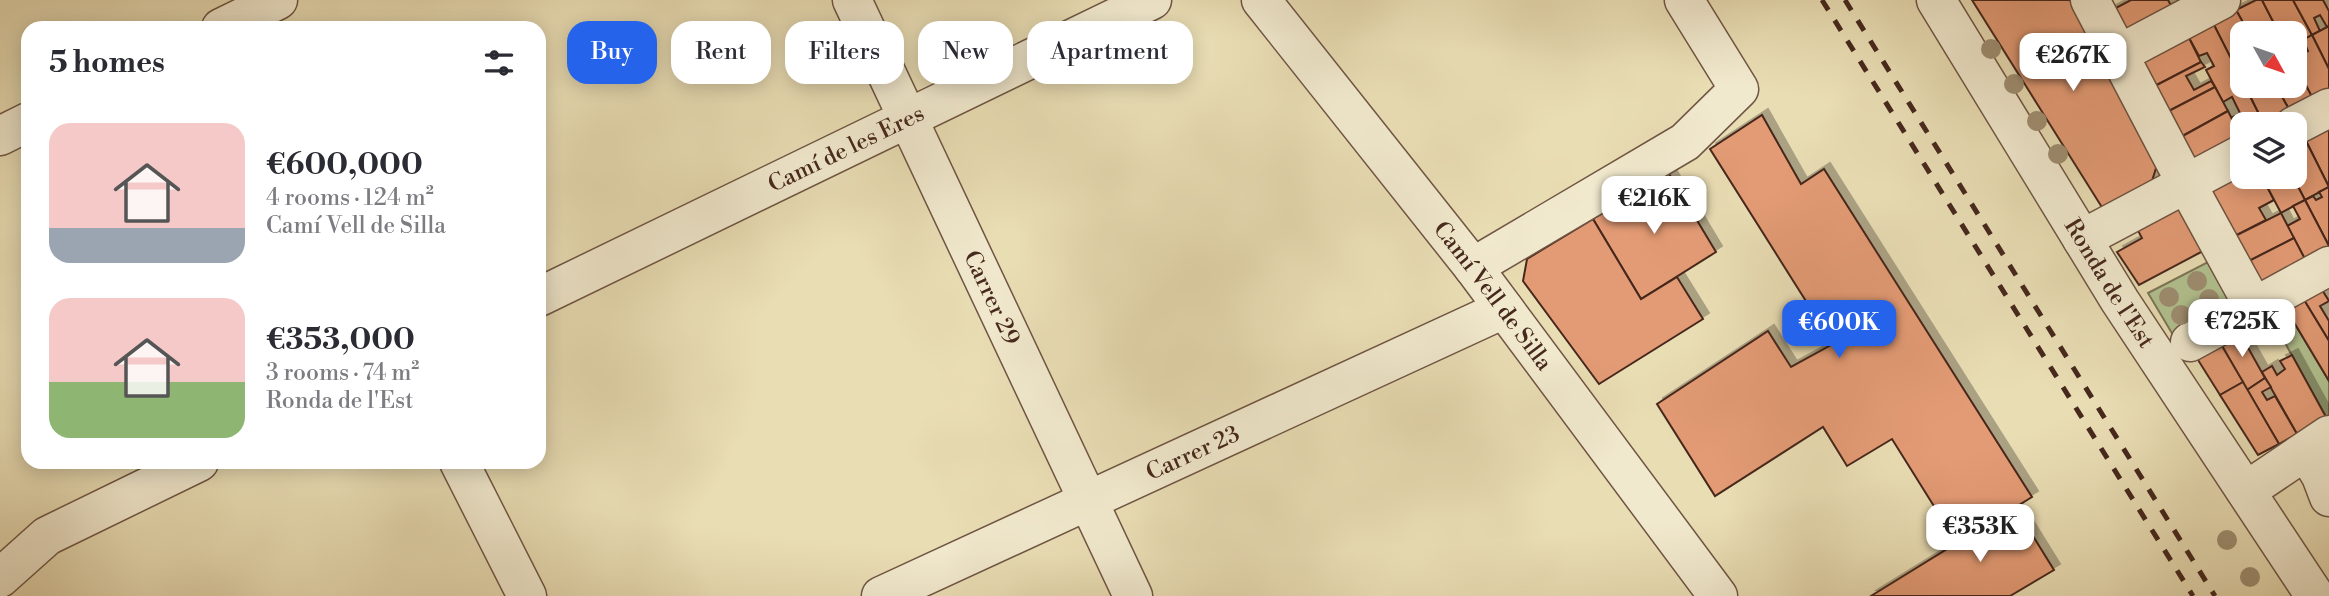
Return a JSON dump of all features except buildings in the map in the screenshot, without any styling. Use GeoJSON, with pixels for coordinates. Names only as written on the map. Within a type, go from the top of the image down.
{"type":"FeatureCollection","features":[{"type":"Feature","properties":{"kind":"street"},"geometry":{"type":"LineString","coordinates":[[235,21],[278,0]]}},
{"type":"Feature","properties":{"kind":"street","name":"Carrer 29"},"geometry":{"type":"LineString","coordinates":[[852,0],[1133,596]]}},
{"type":"Feature","properties":{"kind":"street","name":"Camí de les Eres"},"geometry":{"type":"LineString","coordinates":[[546,294],[1152,0]]}},
{"type":"Feature","properties":{"kind":"street","name":"Camí Vell de Silla"},"geometry":{"type":"LineString","coordinates":[[1261,0],[1473,267],[1718,596]]}},
{"type":"Feature","properties":{"kind":"street"},"geometry":{"type":"LineString","coordinates":[[1473,267],[1685,142],[1739,89],[1684,0]]}},
{"type":"Feature","properties":{"kind":"street","name":"Ronda de l'Est"},"geometry":{"type":"LineString","coordinates":[[1936,0],[2120,301],[2315,596]]}},
{"type":"Feature","properties":{"kind":"street"},"geometry":{"type":"LineString","coordinates":[[2090,0],[2254,307]]}},
{"type":"Feature","properties":{"kind":"street"},"geometry":{"type":"LineString","coordinates":[[2119,54],[2221,0]]}},
{"type":"Feature","properties":{"kind":"street"},"geometry":{"type":"LineString","coordinates":[[2307,119],[2329,108]]}},
{"type":"Feature","properties":{"kind":"street"},"geometry":{"type":"LineString","coordinates":[[0,136],[21,126]]}},
{"type":"Feature","properties":{"kind":"street"},"geometry":{"type":"LineString","coordinates":[[2082,239],[2230,160]]}},
{"type":"Feature","properties":{"kind":"street"},"geometry":{"type":"LineString","coordinates":[[2190,342],[2329,265]]}},
{"type":"Feature","properties":{"kind":"street","name":"Carrer 23"},"geometry":{"type":"LineString","coordinates":[[881,596],[1504,309]]}},
{"type":"Feature","properties":{"kind":"street"},"geometry":{"type":"LineString","coordinates":[[2246,491],[2317,443],[2321,476],[2329,497]]}},
{"type":"Feature","properties":{"kind":"street"},"geometry":{"type":"LineString","coordinates":[[0,578],[47,536],[185,469]]}},
{"type":"Feature","properties":{"kind":"street"},"geometry":{"type":"LineString","coordinates":[[463,469],[527,596]]}},
{"type":"Feature","properties":{"kind":"street"},"geometry":{"type":"LineString","coordinates":[[0,540],[47,536]]}},
{"type":"Feature","properties":{"kind":"green space"},"geometry":{"type":"Polygon","coordinates":[[[2208,262],[2231,304],[2173,335],[2148,293],[2208,262]]]}},
{"type":"Feature","properties":{"kind":"green space"},"geometry":{"type":"Polygon","coordinates":[[[2283,304],[2329,381],[2329,415],[2326,417],[2268,312],[2283,304]]]}},
{"type":"Feature","properties":{"kind":"railway"},"geometry":{"type":"LineString","coordinates":[[1822,0],[2193,596]]}},
{"type":"Feature","properties":{"kind":"railway"},"geometry":{"type":"LineString","coordinates":[[1845,0],[2215,596]]}}]}
